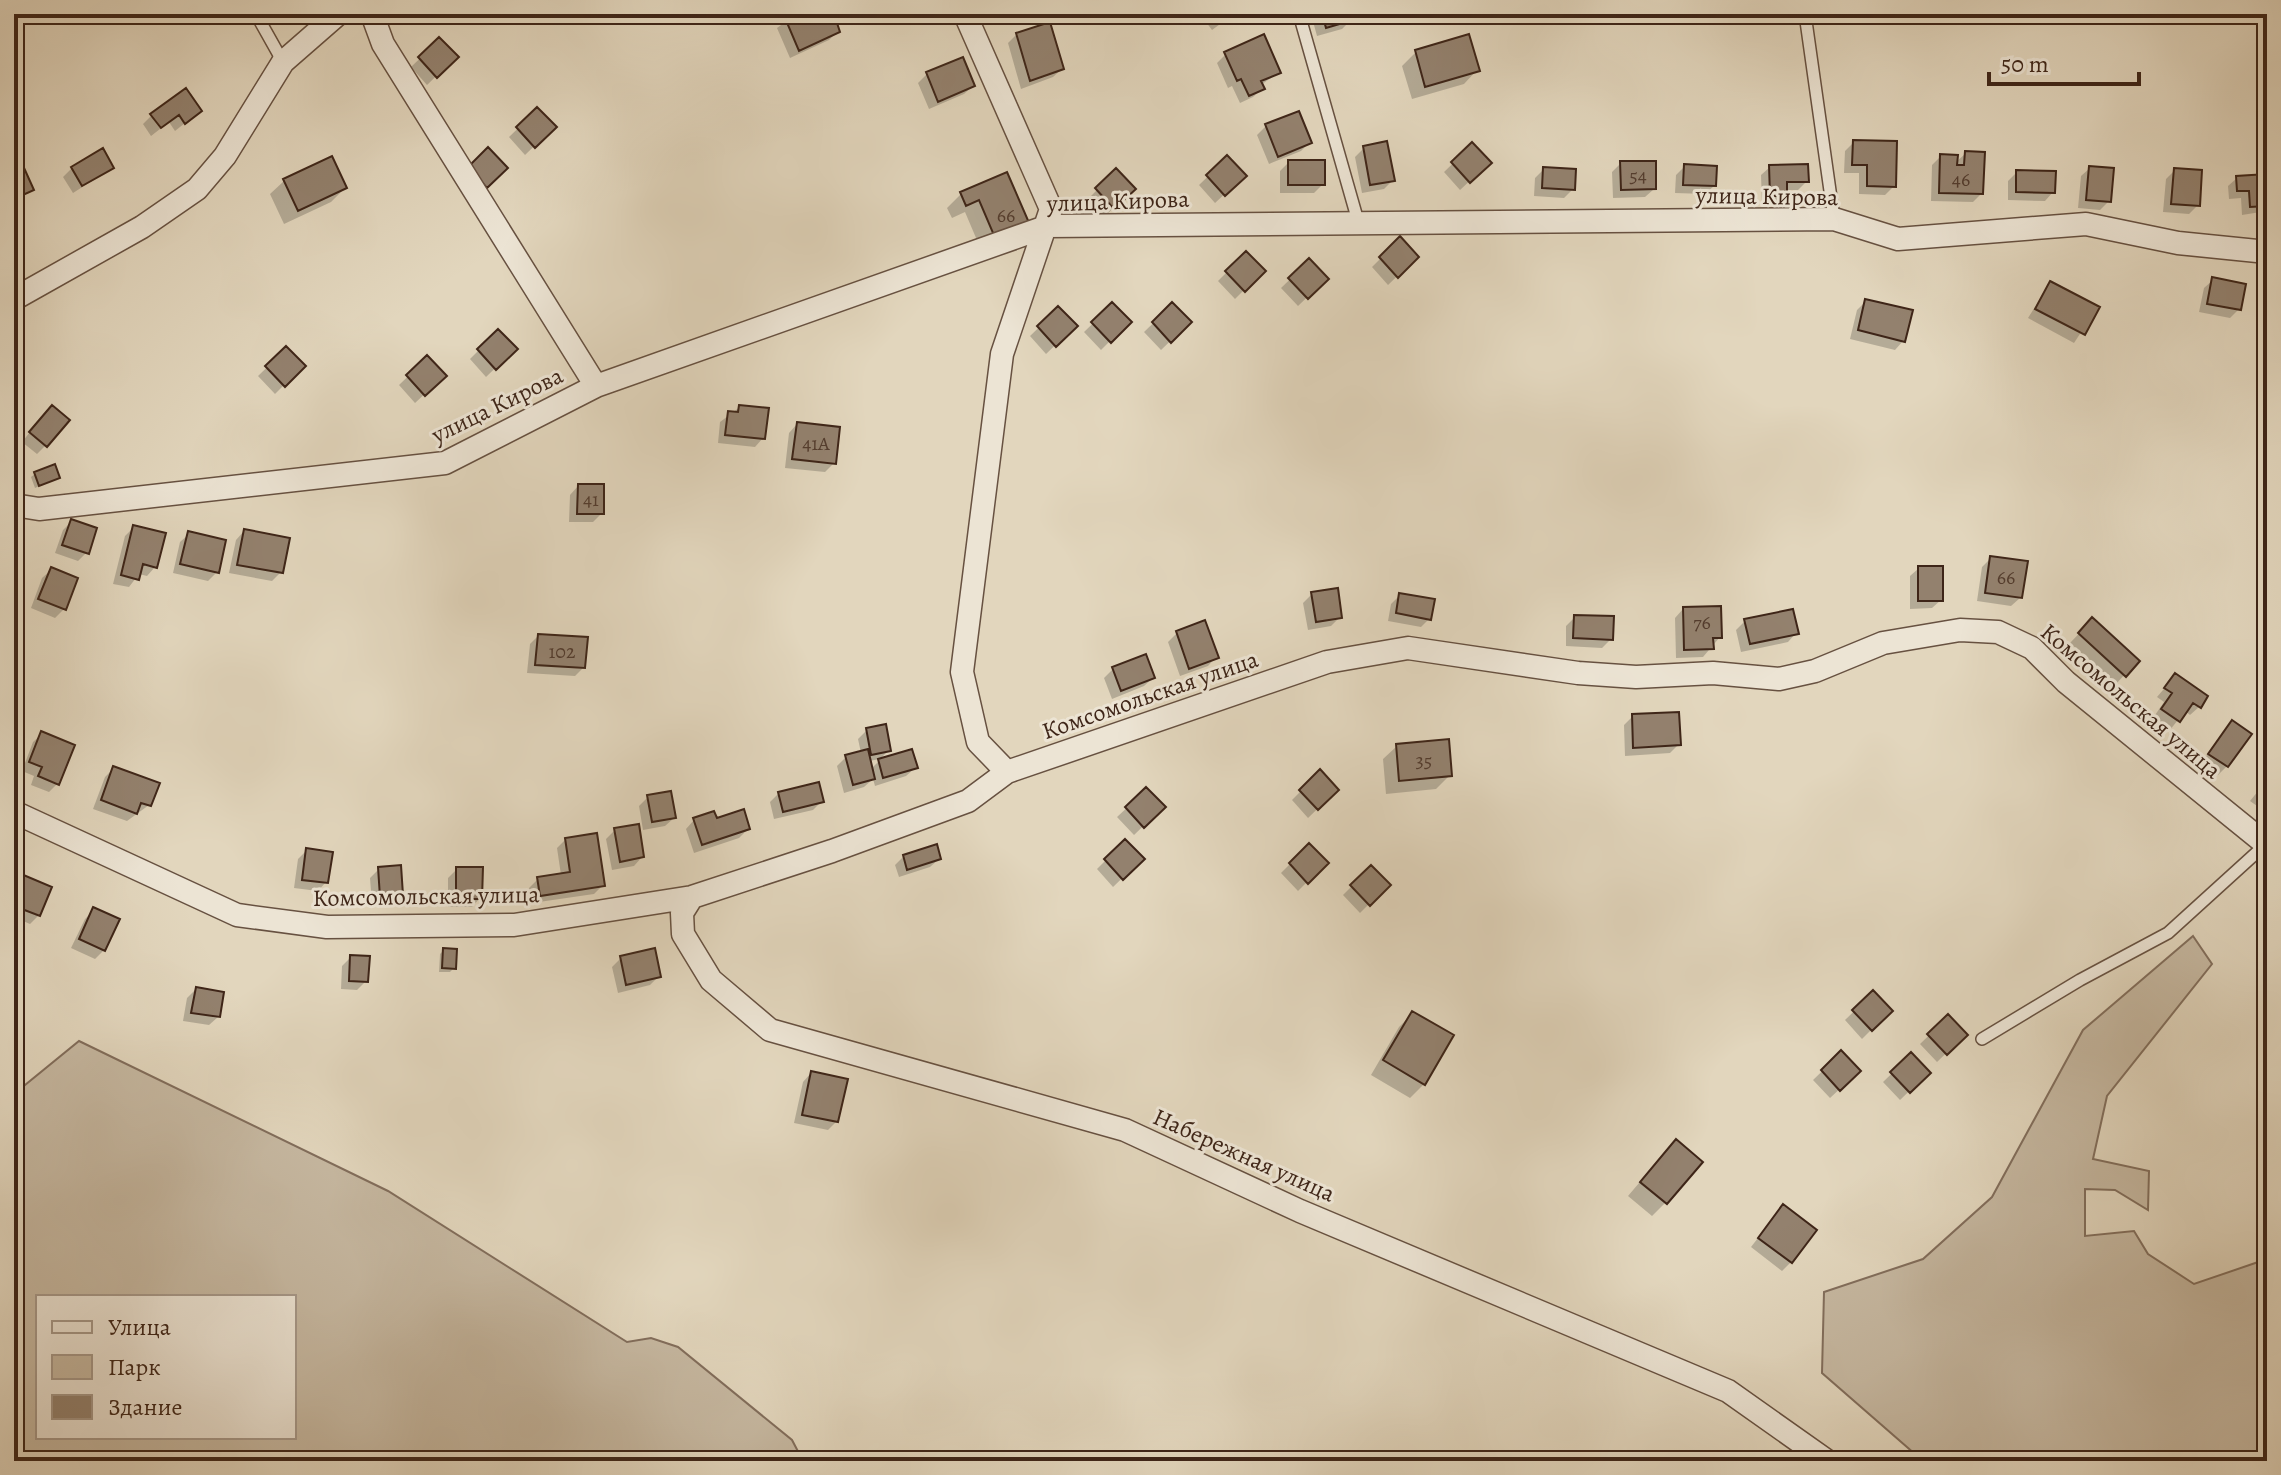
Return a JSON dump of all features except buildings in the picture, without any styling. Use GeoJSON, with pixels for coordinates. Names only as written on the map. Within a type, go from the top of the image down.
{"type":"FeatureCollection","features":[{"type":"Feature","properties":{"kind":"street"},"geometry":{"type":"LineString","coordinates":[[14,299],[142,227],[197,189],[225,156],[283,62],[338,14]]}},
{"type":"Feature","properties":{"kind":"street"},"geometry":{"type":"LineString","coordinates":[[372,14],[383,44],[596,386]]}},
{"type":"Feature","properties":{"kind":"street"},"geometry":{"type":"LineString","coordinates":[[965,14],[1051,209],[1048,226],[1002,354],[962,672],[978,742],[1007,772]]}},
{"type":"Feature","properties":{"kind":"street","name":"улица Кирова"},"geometry":{"type":"LineString","coordinates":[[14,505],[39,509],[445,463],[596,386],[1048,226],[1834,219],[1898,239],[2086,224],[2178,243],[2267,252]]}},
{"type":"Feature","properties":{"kind":"street","name":"Комсомольская улица"},"geometry":{"type":"LineString","coordinates":[[14,812],[237,915],[327,927],[514,925],[692,897],[832,851],[968,801],[1007,772],[1327,662],[1408,648],[1578,673],[1636,677],[1713,673],[1779,679],[1815,671],[1883,643],[1960,630],[1998,632],[2032,648],[2066,682],[2266,844]]}},
{"type":"Feature","properties":{"kind":"street","name":"Набережная улица"},"geometry":{"type":"LineString","coordinates":[[692,897],[682,913],[683,934],[711,980],[770,1030],[1125,1130],[1300,1211],[1728,1391],[1827,1461]]}},
{"type":"Feature","properties":{"kind":"lane"},"geometry":{"type":"LineString","coordinates":[[256,14],[283,62]]}},
{"type":"Feature","properties":{"kind":"lane"},"geometry":{"type":"LineString","coordinates":[[1299,14],[1358,221]]}},
{"type":"Feature","properties":{"kind":"lane"},"geometry":{"type":"LineString","coordinates":[[1805,14],[1834,219]]}},
{"type":"Feature","properties":{"kind":"lane"},"geometry":{"type":"LineString","coordinates":[[1982,1039],[2080,980],[2168,933],[2266,844]]}},
{"type":"Feature","properties":{"kind":"green space"},"geometry":{"type":"Polygon","coordinates":[[[2193,936],[2212,964],[2107,1096],[2093,1159],[2149,1171],[2148,1210],[2115,1190],[2085,1189],[2085,1236],[2134,1231],[2148,1254],[2194,1284],[2267,1259],[2267,1461],[1923,1461],[1822,1373],[1824,1292],[1923,1259],[1992,1197],[2083,1030],[2193,936]]]}},
{"type":"Feature","properties":{"kind":"green space"},"geometry":{"type":"Polygon","coordinates":[[[79,1041],[388,1191],[627,1342],[651,1338],[678,1347],[792,1440],[803,1461],[14,1461],[14,1094],[79,1041]]]}}]}
